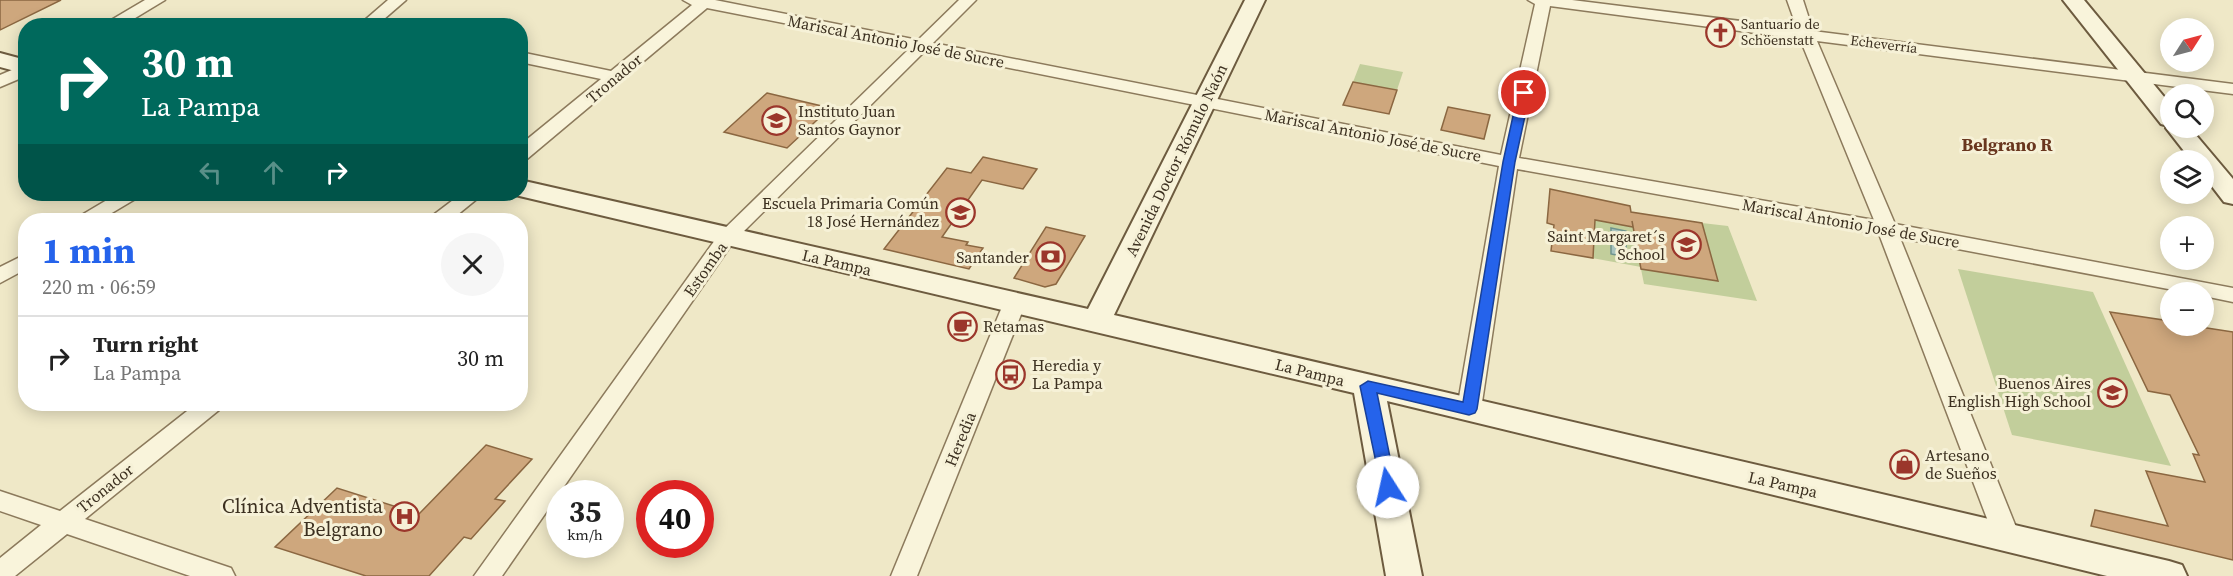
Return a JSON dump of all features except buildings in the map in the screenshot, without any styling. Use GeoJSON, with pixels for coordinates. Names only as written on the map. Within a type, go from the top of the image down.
{"type":"FeatureCollection","features":[{"type":"Feature","properties":{"kind":"street"},"geometry":{"type":"LineString","coordinates":[[124,18],[157,0]]}},
{"type":"Feature","properties":{"kind":"street"},"geometry":{"type":"LineString","coordinates":[[376,18],[398,0]]}},
{"type":"Feature","properties":{"kind":"street","name":"Estomba"},"geometry":{"type":"LineString","coordinates":[[487,576],[727,237],[968,0]]}},
{"type":"Feature","properties":{"kind":"street","name":"Avenida Doctor Rómulo Naón"},"geometry":{"type":"LineString","coordinates":[[1097,321],[1255,0]]}},
{"type":"Feature","properties":{"kind":"street"},"geometry":{"type":"LineString","coordinates":[[1469,409],[1509,162],[1541,0]]}},
{"type":"Feature","properties":{"kind":"street","name":"Echeverría"},"geometry":{"type":"LineString","coordinates":[[1541,0],[2233,89]]}},
{"type":"Feature","properties":{"kind":"street"},"geometry":{"type":"LineString","coordinates":[[1796,0],[1807,35],[1887,229],[2007,537]]}},
{"type":"Feature","properties":{"kind":"street"},"geometry":{"type":"LineString","coordinates":[[2073,0],[2160,106]]}},
{"type":"Feature","properties":{"kind":"street","name":"Mariscal Antonio José de Sucre"},"geometry":{"type":"LineString","coordinates":[[701,1],[1509,162],[1887,229],[2233,295]]}},
{"type":"Feature","properties":{"kind":"street","name":"Tronador"},"geometry":{"type":"LineString","coordinates":[[528,148],[615,77],[701,1]]}},
{"type":"Feature","properties":{"kind":"street"},"geometry":{"type":"LineString","coordinates":[[528,59],[615,77]]}},
{"type":"Feature","properties":{"kind":"street"},"geometry":{"type":"LineString","coordinates":[[0,60],[18,66]]}},
{"type":"Feature","properties":{"kind":"street"},"geometry":{"type":"LineString","coordinates":[[0,82],[18,72]]}},
{"type":"Feature","properties":{"kind":"street"},"geometry":{"type":"LineString","coordinates":[[2186,138],[2233,196]]}},
{"type":"Feature","properties":{"kind":"street","name":"La Pampa"},"geometry":{"type":"LineString","coordinates":[[528,190],[1097,321],[2169,576]]}},
{"type":"Feature","properties":{"kind":"street"},"geometry":{"type":"LineString","coordinates":[[99,213],[118,201]]}},
{"type":"Feature","properties":{"kind":"street"},"geometry":{"type":"LineString","coordinates":[[448,213],[464,201]]}},
{"type":"Feature","properties":{"kind":"street"},"geometry":{"type":"LineString","coordinates":[[0,276],[18,265]]}},
{"type":"Feature","properties":{"kind":"street","name":"Heredia"},"geometry":{"type":"LineString","coordinates":[[904,576],[1015,302]]}},
{"type":"Feature","properties":{"kind":"street"},"geometry":{"type":"LineString","coordinates":[[1368,386],[1404,576]]}},
{"type":"Feature","properties":{"kind":"street","name":"Tronador"},"geometry":{"type":"LineString","coordinates":[[0,573],[202,411]]}},
{"type":"Feature","properties":{"kind":"street"},"geometry":{"type":"LineString","coordinates":[[0,501],[222,576]]}},
{"type":"Feature","properties":{"kind":"green space"},"geometry":{"type":"Polygon","coordinates":[[[1360,64],[1403,72],[1397,90],[1353,82],[1360,64]]]}},
{"type":"Feature","properties":{"kind":"green space"},"geometry":{"type":"Polygon","coordinates":[[[1595,220],[1633,225],[1641,267],[1592,258],[1595,220]]]}},
{"type":"Feature","properties":{"kind":"green space"},"geometry":{"type":"Polygon","coordinates":[[[1702,223],[1728,226],[1757,301],[1644,284],[1641,269],[1717,281],[1702,223]]]}},
{"type":"Feature","properties":{"kind":"green space"},"geometry":{"type":"Polygon","coordinates":[[[1958,269],[2093,292],[2171,466],[2012,435],[1958,269]]]}},
{"type":"Feature","properties":{"kind":"water"},"geometry":{"type":"Polygon","coordinates":[[[1611,228],[1626,231],[1626,257],[1611,254],[1611,228]]]}},
{"type":"Feature","properties":{"kind":"place","name":"Santuario de Schöenstatt"},"geometry":{"type":"Point","coordinates":[1720,32]}},
{"type":"Feature","properties":{"kind":"place","name":"Instituto Juan Santos Gaynor"},"geometry":{"type":"Point","coordinates":[777,120]}},
{"type":"Feature","properties":{"kind":"place","name":"Escuela Primaria Común 18 José Hernández"},"geometry":{"type":"Point","coordinates":[960,212]}},
{"type":"Feature","properties":{"kind":"place","name":"Saint Margaret´s School"},"geometry":{"type":"Point","coordinates":[1686,245]}},
{"type":"Feature","properties":{"kind":"place","name":"Santander"},"geometry":{"type":"Point","coordinates":[1050,257]}},
{"type":"Feature","properties":{"kind":"place","name":"Retamas"},"geometry":{"type":"Point","coordinates":[962,326]}},
{"type":"Feature","properties":{"kind":"place","name":"Heredia y La Pampa"},"geometry":{"type":"Point","coordinates":[1011,374]}},
{"type":"Feature","properties":{"kind":"place","name":"Buenos Aires English High School"},"geometry":{"type":"Point","coordinates":[2112,392]}},
{"type":"Feature","properties":{"kind":"place","name":"Artesano de Sueños"},"geometry":{"type":"Point","coordinates":[1904,464]}},
{"type":"Feature","properties":{"kind":"place","name":"Clínica Adventista Belgrano"},"geometry":{"type":"Point","coordinates":[404,517]}},
{"type":"Feature","properties":{"kind":"district","name":"Belgrano R"},"geometry":{"type":"Point","coordinates":[2007,144]}},
{"type":"Feature","properties":{"kind":"route"},"geometry":{"type":"LineString","coordinates":[[1388,487],[1368,386],[1469,409],[1509,162],[1524,93]]}}]}
